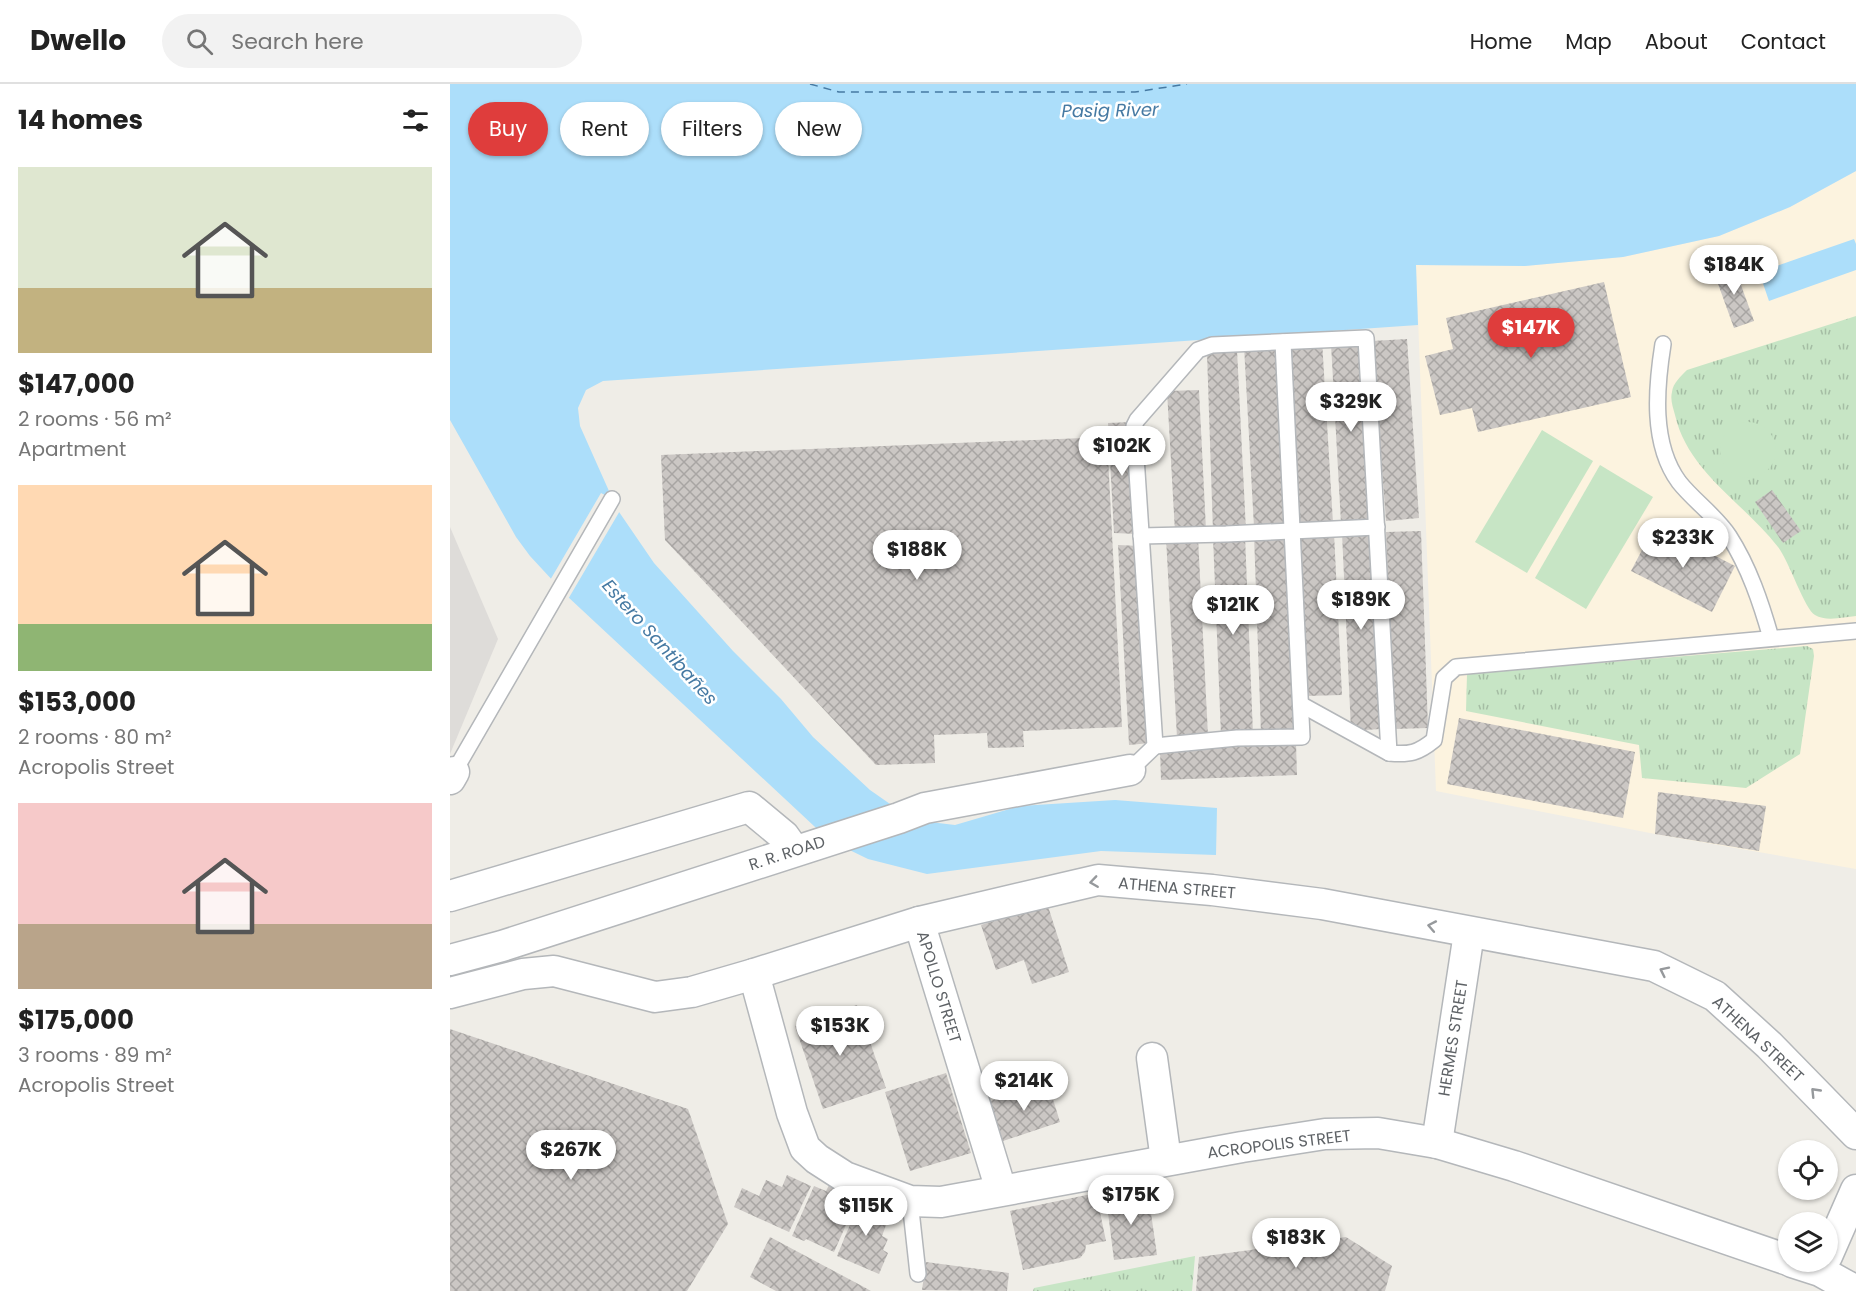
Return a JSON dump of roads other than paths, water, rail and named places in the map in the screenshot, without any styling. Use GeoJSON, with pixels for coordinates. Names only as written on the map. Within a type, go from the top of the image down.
{"type":"FeatureCollection","features":[{"type":"Feature","properties":{"kind":"street","name":"R. R. ROAD"},"geometry":{"type":"LineString","coordinates":[[450,960],[502,946],[925,808],[1130,770]]}},
{"type":"Feature","properties":{"kind":"street"},"geometry":{"type":"LineString","coordinates":[[450,896],[749,807],[784,836],[807,846]]}},
{"type":"Feature","properties":{"kind":"street","name":"ATHENA STREET"},"geometry":{"type":"LineString","coordinates":[[450,993],[523,974],[554,971],[655,997],[692,992],[919,922],[1098,880],[1212,890],[1322,904],[1654,966],[1715,996],[1769,1045],[1856,1134]]}},
{"type":"Feature","properties":{"kind":"street","name":"APOLLO STREET"},"geometry":{"type":"LineString","coordinates":[[919,922],[1001,1190]]}},
{"type":"Feature","properties":{"kind":"street","name":"HERMES STREET"},"geometry":{"type":"LineString","coordinates":[[1437,1143],[1469,933]]}},
{"type":"Feature","properties":{"kind":"street","name":"ACROPOLIS STREET"},"geometry":{"type":"LineString","coordinates":[[754,974],[792,1113],[805,1148],[817,1159],[845,1177],[910,1201],[941,1202],[1166,1160],[1325,1134],[1378,1133],[1437,1143],[1514,1166],[1778,1257]]}},
{"type":"Feature","properties":{"kind":"street"},"geometry":{"type":"LineString","coordinates":[[1152,1058],[1166,1160]]}},
{"type":"Feature","properties":{"kind":"street"},"geometry":{"type":"LineString","coordinates":[[1838,1231],[1856,1190]]}},
{"type":"Feature","properties":{"kind":"street"},"geometry":{"type":"LineString","coordinates":[[1824,1272],[1856,1291]]}},
{"type":"Feature","properties":{"kind":"lane"},"geometry":{"type":"LineString","coordinates":[[1155,746],[1134,426],[1137,420],[1198,350],[1283,342],[1366,338],[1389,753]]}},
{"type":"Feature","properties":{"kind":"lane"},"geometry":{"type":"LineString","coordinates":[[1130,770],[1155,746],[1237,737],[1302,737],[1283,342]]}},
{"type":"Feature","properties":{"kind":"lane"},"geometry":{"type":"LineString","coordinates":[[1663,344],[1657,378],[1657,418],[1668,460],[1679,481],[1728,535],[1745,564],[1761,603],[1771,638]]}},
{"type":"Feature","properties":{"kind":"lane"},"geometry":{"type":"LineString","coordinates":[[451,773],[612,499]]}},
{"type":"Feature","properties":{"kind":"lane"},"geometry":{"type":"LineString","coordinates":[[1141,536],[1377,527]]}},
{"type":"Feature","properties":{"kind":"lane"},"geometry":{"type":"LineString","coordinates":[[1302,705],[1389,753],[1404,754],[1420,751],[1434,740],[1444,678],[1456,667],[1856,631]]}},
{"type":"Feature","properties":{"kind":"lane"},"geometry":{"type":"LineString","coordinates":[[910,1201],[918,1274]]}},
{"type":"Feature","properties":{"kind":"water"},"geometry":{"type":"Polygon","coordinates":[[[450,84],[1856,84],[1856,171],[1790,207],[1719,236],[1623,257],[1525,266],[1416,265],[1418,325],[603,381],[586,390],[578,408],[580,426],[617,509],[654,563],[733,651],[781,699],[813,737],[870,790],[913,820],[955,825],[1020,806],[1115,800],[1217,808],[1216,855],[1101,851],[927,874],[868,859],[829,840],[567,596],[530,556],[516,537],[450,420],[450,84]]]}},
{"type":"Feature","properties":{"kind":"water"},"geometry":{"type":"Polygon","coordinates":[[[1854,239],[1856,270],[1769,301],[1759,272],[1854,239]]]}},
{"type":"Feature","properties":{"kind":"water label","name":"Pasig River"},"geometry":{"type":"Point","coordinates":[1110,110]}},
{"type":"Feature","properties":{"kind":"water label","name":"Estero Santibañes"},"geometry":{"type":"Point","coordinates":[660,642]}}]}
